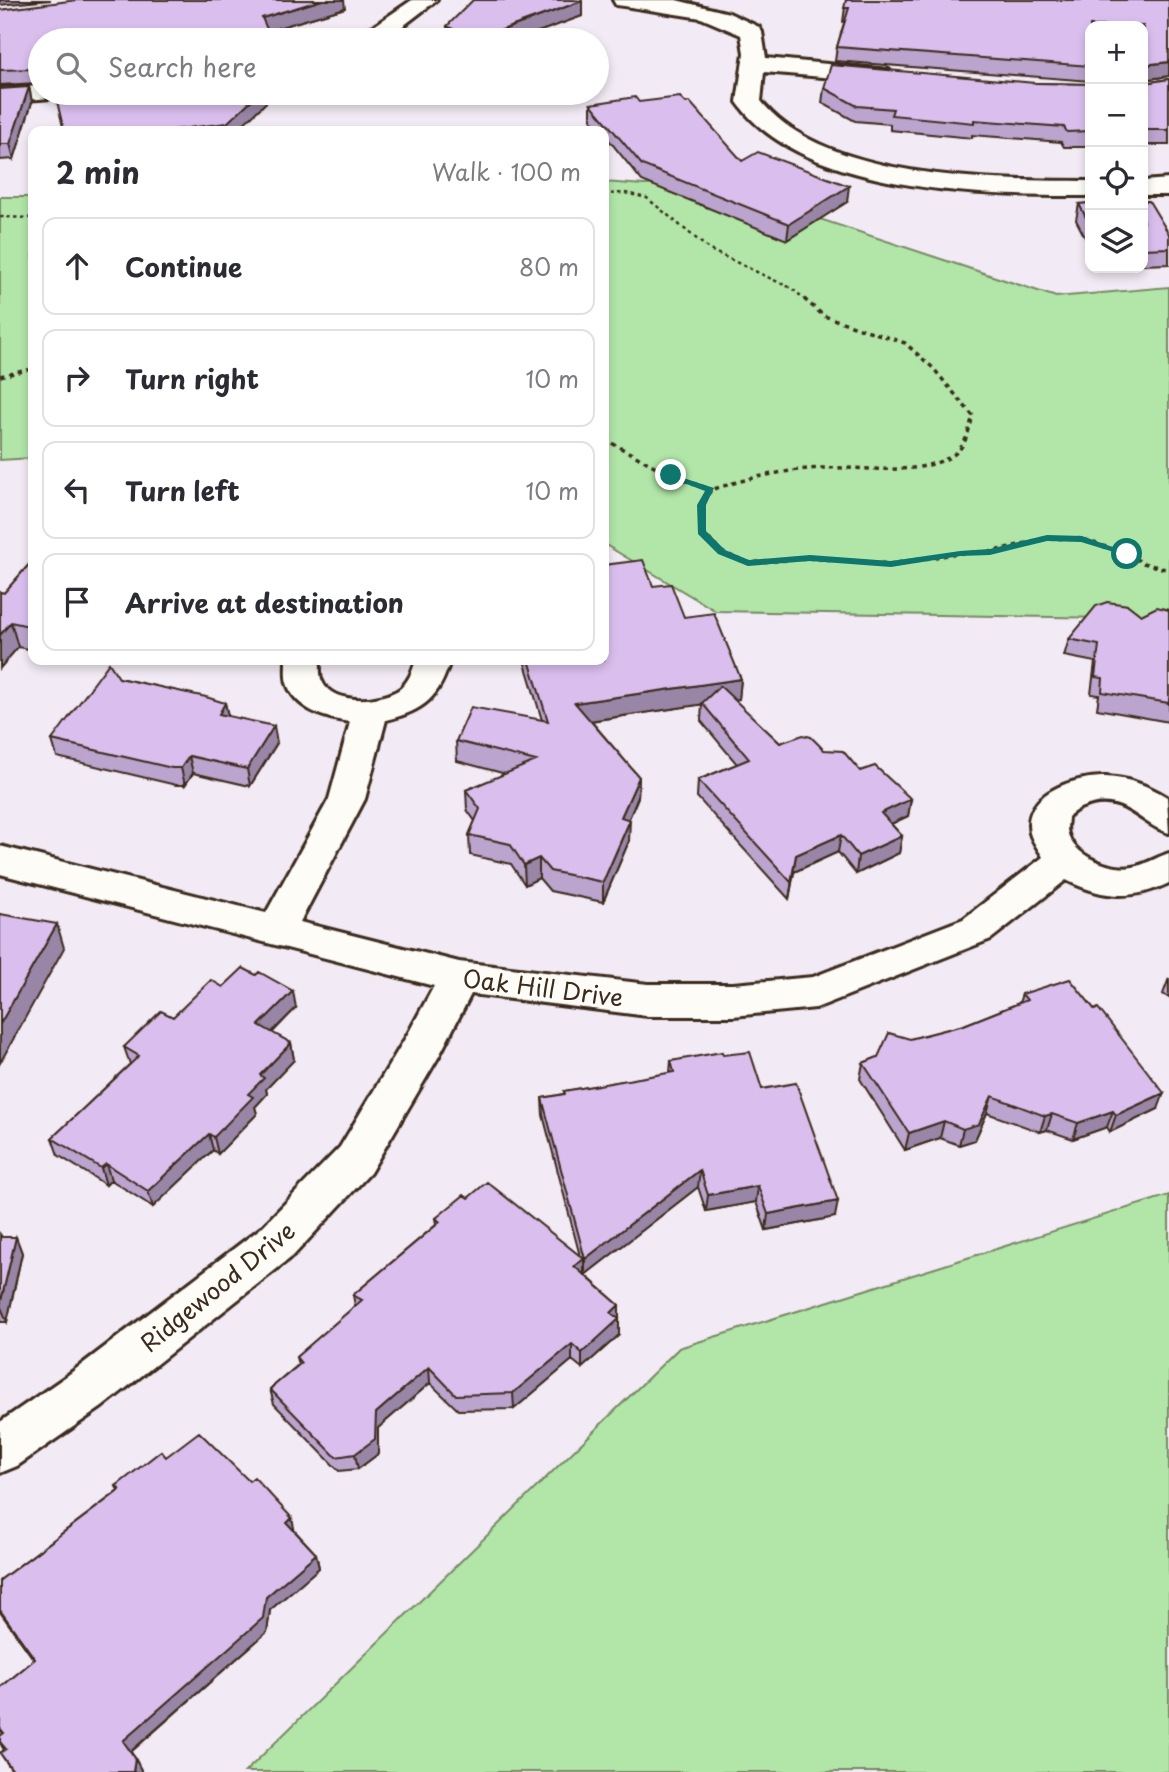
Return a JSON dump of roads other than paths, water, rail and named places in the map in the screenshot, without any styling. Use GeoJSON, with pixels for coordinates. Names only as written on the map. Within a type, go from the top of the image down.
{"type":"FeatureCollection","features":[{"type":"Feature","properties":{"kind":"street"},"geometry":{"type":"LineString","coordinates":[[386,28],[426,0]]}},
{"type":"Feature","properties":{"kind":"street"},"geometry":{"type":"LineString","coordinates":[[624,0],[707,12],[733,21],[751,32],[755,53],[749,102],[766,123],[794,141],[834,158],[948,183],[1028,190],[1085,189]]}},
{"type":"Feature","properties":{"kind":"street"},"geometry":{"type":"LineString","coordinates":[[754,64],[900,77]]}},
{"type":"Feature","properties":{"kind":"street"},"geometry":{"type":"LineString","coordinates":[[0,95],[28,94]]}},
{"type":"Feature","properties":{"kind":"street"},"geometry":{"type":"LineString","coordinates":[[1148,188],[1169,187]]}},
{"type":"Feature","properties":{"kind":"street"},"geometry":{"type":"LineString","coordinates":[[302,665],[301,674],[305,687],[316,698],[331,707],[371,711],[392,707],[410,699],[424,687],[432,674],[433,665]]}},
{"type":"Feature","properties":{"kind":"street"},"geometry":{"type":"LineString","coordinates":[[277,929],[347,799],[371,711]]}},
{"type":"Feature","properties":{"kind":"street"},"geometry":{"type":"LineString","coordinates":[[1169,820],[1145,800],[1105,789],[1069,796],[1055,805],[1048,818],[1047,832],[1052,847],[1065,860],[1100,879],[1121,882],[1141,880],[1158,875],[1169,867]]}},
{"type":"Feature","properties":{"kind":"street","name":"Oak Hill Drive"},"geometry":{"type":"LineString","coordinates":[[0,860],[459,977],[648,1000],[733,1000],[816,992],[977,929],[1065,860]]}},
{"type":"Feature","properties":{"kind":"street","name":"Ridgewood Drive"},"geometry":{"type":"LineString","coordinates":[[0,1450],[85,1391],[277,1242],[355,1160],[425,1044],[459,977]]}}]}
